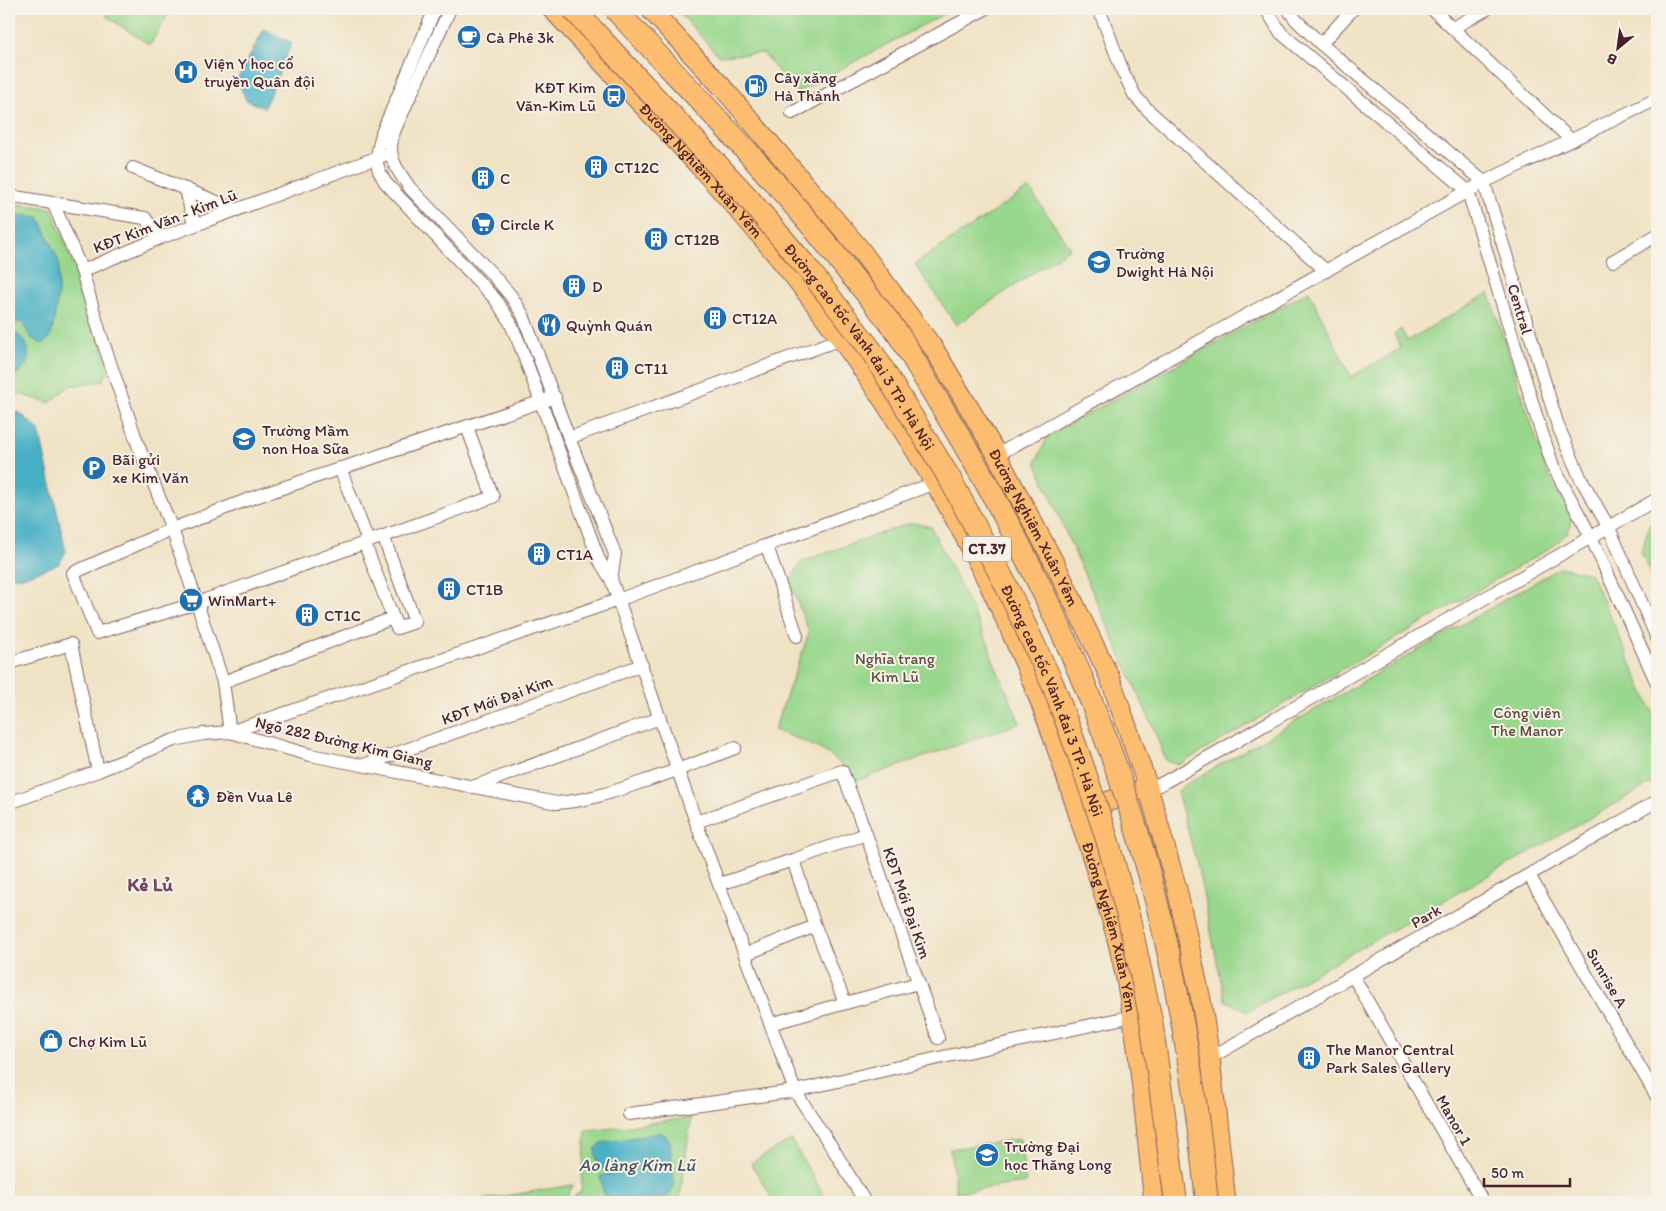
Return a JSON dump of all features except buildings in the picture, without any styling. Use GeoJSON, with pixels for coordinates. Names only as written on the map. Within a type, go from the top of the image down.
{"type":"FeatureCollection","features":[{"type":"Feature","properties":{"kind":"highway","name":"Đường cao tốc Vành đai 3 TP. Hà Nội"},"geometry":{"type":"LineString","coordinates":[[573,9],[748,198],[808,269],[871,350],[950,479],[1004,581],[1052,685],[1081,761],[1107,839],[1130,923],[1151,1020],[1174,1173],[1176,1202]]}},
{"type":"Feature","properties":{"kind":"highway","name":"Đường cao tốc Vành đai 3 TP. Hà Nội"},"geometry":{"type":"LineString","coordinates":[[615,9],[772,178],[833,251],[896,333],[977,464],[1032,567],[1081,673],[1111,751],[1139,840],[1160,916],[1182,1014],[1207,1202]]}},
{"type":"Feature","properties":{"kind":"main road","name":"Đường Nghiêm Xuân Yêm"},"geometry":{"type":"LineString","coordinates":[[552,9],[746,219],[792,274],[841,339],[894,415],[968,541],[1027,668],[1046,718],[1078,812],[1118,944],[1133,1016],[1154,1202]]}},
{"type":"Feature","properties":{"kind":"main road","name":"Đường Nghiêm Xuân Yêm"},"geometry":{"type":"LineString","coordinates":[[650,9],[723,88],[859,248],[934,349],[997,455],[1057,568],[1110,678],[1148,787],[1177,889],[1201,1000],[1210,1058],[1226,1202]]}},
{"type":"Feature","properties":{"kind":"main road"},"geometry":{"type":"LineString","coordinates":[[1078,812],[1148,787]]}},
{"type":"Feature","properties":{"kind":"street"},"geometry":{"type":"LineString","coordinates":[[435,9],[391,140],[390,152],[398,172],[410,188],[511,296],[524,315],[569,438],[615,554],[611,579]]}},
{"type":"Feature","properties":{"kind":"street"},"geometry":{"type":"LineString","coordinates":[[450,9],[382,133],[376,158],[379,171],[385,182],[496,300],[510,322],[599,560],[611,579],[696,822],[795,1091],[865,1202]]}},
{"type":"Feature","properties":{"kind":"street"},"geometry":{"type":"LineString","coordinates":[[792,113],[985,9]]}},
{"type":"Feature","properties":{"kind":"street"},"geometry":{"type":"LineString","coordinates":[[1099,9],[1123,72],[1136,96],[1148,110],[1326,271]]}},
{"type":"Feature","properties":{"kind":"street"},"geometry":{"type":"LineString","coordinates":[[1266,9],[1282,32],[1468,191]]}},
{"type":"Feature","properties":{"kind":"street"},"geometry":{"type":"LineString","coordinates":[[1288,9],[1296,20],[1321,44],[1484,182]]}},
{"type":"Feature","properties":{"kind":"street"},"geometry":{"type":"LineString","coordinates":[[1321,44],[1353,9]]}},
{"type":"Feature","properties":{"kind":"street"},"geometry":{"type":"LineString","coordinates":[[1432,9],[1572,140]]}},
{"type":"Feature","properties":{"kind":"street"},"geometry":{"type":"LineString","coordinates":[[1453,28],[1487,9]]}},
{"type":"Feature","properties":{"kind":"street"},"geometry":{"type":"LineString","coordinates":[[997,455],[1484,182],[1657,99]]}},
{"type":"Feature","properties":{"kind":"street","name":"KĐT Kim Văn - Kim Lũ"},"geometry":{"type":"LineString","coordinates":[[230,732],[223,682],[172,529],[138,445],[100,333],[82,271],[160,238],[390,152]]}},
{"type":"Feature","properties":{"kind":"street"},"geometry":{"type":"LineString","coordinates":[[132,168],[237,210]]}},
{"type":"Feature","properties":{"kind":"street","name":"Central"},"geometry":{"type":"LineString","coordinates":[[1484,182],[1558,426],[1580,477],[1609,528],[1657,638]]}},
{"type":"Feature","properties":{"kind":"street"},"geometry":{"type":"LineString","coordinates":[[186,189],[194,225]]}},
{"type":"Feature","properties":{"kind":"street","name":"Central"},"geometry":{"type":"LineString","coordinates":[[1468,191],[1553,466],[1591,537],[1657,683]]}},
{"type":"Feature","properties":{"kind":"street"},"geometry":{"type":"LineString","coordinates":[[9,196],[146,218],[160,238]]}},
{"type":"Feature","properties":{"kind":"street"},"geometry":{"type":"LineString","coordinates":[[53,203],[82,271]]}},
{"type":"Feature","properties":{"kind":"street"},"geometry":{"type":"LineString","coordinates":[[1613,261],[1657,235]]}},
{"type":"Feature","properties":{"kind":"street"},"geometry":{"type":"LineString","coordinates":[[482,284],[492,275]]}},
{"type":"Feature","properties":{"kind":"street"},"geometry":{"type":"LineString","coordinates":[[569,438],[841,339]]}},
{"type":"Feature","properties":{"kind":"street"},"geometry":{"type":"LineString","coordinates":[[520,345],[533,340]]}},
{"type":"Feature","properties":{"kind":"street"},"geometry":{"type":"LineString","coordinates":[[467,427],[493,497],[197,603],[97,633],[73,573],[172,529],[249,499],[555,397]]}},
{"type":"Feature","properties":{"kind":"street"},"geometry":{"type":"LineString","coordinates":[[340,468],[397,628],[414,622],[383,536]]}},
{"type":"Feature","properties":{"kind":"street"},"geometry":{"type":"LineString","coordinates":[[230,732],[618,600],[935,483]]}},
{"type":"Feature","properties":{"kind":"street"},"geometry":{"type":"LineString","coordinates":[[1148,787],[1160,785],[1657,499]]}},
{"type":"Feature","properties":{"kind":"street"},"geometry":{"type":"LineString","coordinates":[[767,546],[798,636]]}},
{"type":"Feature","properties":{"kind":"street"},"geometry":{"type":"LineString","coordinates":[[599,560],[615,554]]}},
{"type":"Feature","properties":{"kind":"street"},"geometry":{"type":"LineString","coordinates":[[382,588],[400,582]]}},
{"type":"Feature","properties":{"kind":"street"},"geometry":{"type":"LineString","coordinates":[[223,682],[393,618]]}},
{"type":"Feature","properties":{"kind":"street"},"geometry":{"type":"LineString","coordinates":[[9,662],[71,644],[98,771]]}},
{"type":"Feature","properties":{"kind":"street","name":"KĐT Mới Đại Kim"},"geometry":{"type":"LineString","coordinates":[[364,765],[642,665]]}},
{"type":"Feature","properties":{"kind":"street"},"geometry":{"type":"LineString","coordinates":[[473,787],[660,718]]}},
{"type":"Feature","properties":{"kind":"street","name":"Ngõ 282 Đường Kim Giang"},"geometry":{"type":"LineString","coordinates":[[9,803],[98,771],[174,740],[203,734],[230,732],[310,754],[557,804],[598,797],[678,770],[735,748]]}},
{"type":"Feature","properties":{"kind":"street","name":"KĐT Mới Đại Kim"},"geometry":{"type":"LineString","coordinates":[[696,822],[842,771],[938,1038]]}},
{"type":"Feature","properties":{"kind":"street","name":"Park"},"geometry":{"type":"LineString","coordinates":[[1210,1058],[1657,801]]}},
{"type":"Feature","properties":{"kind":"street","name":"KĐT Mới Đại Kim"},"geometry":{"type":"LineString","coordinates":[[720,884],[866,834]]}},
{"type":"Feature","properties":{"kind":"street"},"geometry":{"type":"LineString","coordinates":[[793,860],[815,926],[845,1003]]}},
{"type":"Feature","properties":{"kind":"street","name":"Sunrise A"},"geometry":{"type":"LineString","coordinates":[[1530,875],[1657,1096]]}},
{"type":"Feature","properties":{"kind":"street"},"geometry":{"type":"LineString","coordinates":[[746,954],[815,926]]}},
{"type":"Feature","properties":{"kind":"street","name":"Manor 1"},"geometry":{"type":"LineString","coordinates":[[1353,976],[1482,1202]]}},
{"type":"Feature","properties":{"kind":"street","name":"KĐT Mới Đại Kim"},"geometry":{"type":"LineString","coordinates":[[770,1024],[918,982]]}},
{"type":"Feature","properties":{"kind":"street"},"geometry":{"type":"LineString","coordinates":[[629,1114],[795,1091],[1133,1016]]}},
{"type":"Feature","properties":{"kind":"green space"},"geometry":{"type":"Polygon","coordinates":[[[110,9],[156,9],[167,16],[150,45],[106,16],[110,9]]]}},
{"type":"Feature","properties":{"kind":"green space"},"geometry":{"type":"Polygon","coordinates":[[[676,9],[953,9],[796,93],[763,53],[719,56],[676,9]]]}},
{"type":"Feature","properties":{"kind":"green space"},"geometry":{"type":"Polygon","coordinates":[[[1029,188],[1070,248],[956,325],[915,264],[1029,188]]]}},
{"type":"Feature","properties":{"kind":"green space"},"geometry":{"type":"Polygon","coordinates":[[[9,203],[51,208],[71,258],[110,369],[102,381],[69,386],[50,403],[9,391],[9,203]]]}},
{"type":"Feature","properties":{"kind":"green space"},"geometry":{"type":"Polygon","coordinates":[[[1309,291],[1351,377],[1401,348],[1394,334],[1401,329],[1407,341],[1489,293],[1547,472],[1573,520],[1567,533],[1555,545],[1179,765],[1166,761],[1153,727],[1036,462],[1048,436],[1309,291]]]}},
{"type":"Feature","properties":{"kind":"green space"},"geometry":{"type":"Polygon","coordinates":[[[1657,521],[1657,588],[1641,551],[1650,524],[1657,521]]]}},
{"type":"Feature","properties":{"kind":"green space","name":"Nghĩa trang Kim Lũ"},"geometry":{"type":"Polygon","coordinates":[[[914,523],[931,527],[989,645],[991,655],[1020,723],[856,781],[839,762],[829,755],[774,730],[809,633],[790,582],[801,562],[914,523]]]}},
{"type":"Feature","properties":{"kind":"green space","name":"Công viên The Manor"},"geometry":{"type":"Polygon","coordinates":[[[1561,567],[1591,574],[1657,722],[1657,780],[1247,1012],[1225,1000],[1197,864],[1177,792],[1185,785],[1561,567]]]}},
{"type":"Feature","properties":{"kind":"green space"},"geometry":{"type":"Polygon","coordinates":[[[691,1118],[679,1202],[571,1202],[571,1198],[581,1192],[586,1131],[691,1118]]]}},
{"type":"Feature","properties":{"kind":"green space"},"geometry":{"type":"Polygon","coordinates":[[[1020,1139],[1026,1183],[956,1192],[950,1149],[1020,1139]]]}},
{"type":"Feature","properties":{"kind":"green space"},"geometry":{"type":"Polygon","coordinates":[[[791,1140],[828,1202],[774,1202],[751,1163],[791,1140]]]}},
{"type":"Feature","properties":{"kind":"green space"},"geometry":{"type":"Polygon","coordinates":[[[573,1185],[568,1195],[557,1202],[480,1202],[480,1200],[573,1185]]]}},
{"type":"Feature","properties":{"kind":"water"},"geometry":{"type":"Polygon","coordinates":[[[264,29],[292,43],[264,108],[246,100],[237,80],[264,29]]]}},
{"type":"Feature","properties":{"kind":"water"},"geometry":{"type":"Polygon","coordinates":[[[9,215],[39,217],[59,261],[58,295],[53,327],[50,338],[43,344],[31,338],[21,322],[9,323],[9,215]]]}},
{"type":"Feature","properties":{"kind":"water"},"geometry":{"type":"Polygon","coordinates":[[[9,331],[24,340],[28,354],[24,368],[9,377],[9,331]]]}},
{"type":"Feature","properties":{"kind":"water"},"geometry":{"type":"Polygon","coordinates":[[[19,412],[39,430],[66,552],[59,564],[20,578],[9,574],[9,414],[19,412]]]}},
{"type":"Feature","properties":{"kind":"water","name":"Ao làng Kim Lũ"},"geometry":{"type":"Polygon","coordinates":[[[659,1133],[664,1134],[670,1141],[672,1161],[664,1162],[665,1170],[673,1170],[674,1186],[669,1195],[665,1198],[609,1201],[605,1199],[600,1176],[612,1174],[610,1167],[599,1169],[595,1154],[596,1148],[601,1143],[659,1133]]]}},
{"type":"Feature","properties":{"kind":"place","name":"Cà Phê 3k"},"geometry":{"type":"Point","coordinates":[469,37]}},
{"type":"Feature","properties":{"kind":"place","name":"Viện Y học cổ truyền Quân đội"},"geometry":{"type":"Point","coordinates":[186,72]}},
{"type":"Feature","properties":{"kind":"place","name":"Cây xăng Hà Thành"},"geometry":{"type":"Point","coordinates":[756,86]}},
{"type":"Feature","properties":{"kind":"place","name":"KĐT Kim Văn-Kim Lũ"},"geometry":{"type":"Point","coordinates":[614,96]}},
{"type":"Feature","properties":{"kind":"place","name":"CT12C"},"geometry":{"type":"Point","coordinates":[596,167]}},
{"type":"Feature","properties":{"kind":"place","name":"C"},"geometry":{"type":"Point","coordinates":[483,178]}},
{"type":"Feature","properties":{"kind":"place","name":"Circle K"},"geometry":{"type":"Point","coordinates":[483,224]}},
{"type":"Feature","properties":{"kind":"place","name":"CT12B"},"geometry":{"type":"Point","coordinates":[656,239]}},
{"type":"Feature","properties":{"kind":"place","name":"Trường Dwight Hà Nội"},"geometry":{"type":"Point","coordinates":[1099,262]}},
{"type":"Feature","properties":{"kind":"place","name":"D"},"geometry":{"type":"Point","coordinates":[574,286]}},
{"type":"Feature","properties":{"kind":"place","name":"CT12A"},"geometry":{"type":"Point","coordinates":[715,318]}},
{"type":"Feature","properties":{"kind":"place","name":"Quỳnh Quán"},"geometry":{"type":"Point","coordinates":[549,325]}},
{"type":"Feature","properties":{"kind":"place","name":"CT11"},"geometry":{"type":"Point","coordinates":[617,368]}},
{"type":"Feature","properties":{"kind":"place","name":"Trường Mầm non Hoa Sữa"},"geometry":{"type":"Point","coordinates":[244,439]}},
{"type":"Feature","properties":{"kind":"place","name":"Bãi gửi xe Kim Văn"},"geometry":{"type":"Point","coordinates":[94,468]}},
{"type":"Feature","properties":{"kind":"place","name":"CT1A"},"geometry":{"type":"Point","coordinates":[539,554]}},
{"type":"Feature","properties":{"kind":"place","name":"CT1B"},"geometry":{"type":"Point","coordinates":[449,589]}},
{"type":"Feature","properties":{"kind":"place","name":"WinMart+"},"geometry":{"type":"Point","coordinates":[191,600]}},
{"type":"Feature","properties":{"kind":"place","name":"CT1C"},"geometry":{"type":"Point","coordinates":[307,615]}},
{"type":"Feature","properties":{"kind":"place","name":"Đền Vua Lê"},"geometry":{"type":"Point","coordinates":[198,796]}},
{"type":"Feature","properties":{"kind":"place","name":"Chợ Kim Lũ"},"geometry":{"type":"Point","coordinates":[51,1041]}},
{"type":"Feature","properties":{"kind":"place","name":"The Manor Central Park Sales Gallery"},"geometry":{"type":"Point","coordinates":[1309,1058]}},
{"type":"Feature","properties":{"kind":"place","name":"Trường Đại học Thăng Long"},"geometry":{"type":"Point","coordinates":[987,1155]}},
{"type":"Feature","properties":{"kind":"district","name":"Kẻ Lủ"},"geometry":{"type":"Point","coordinates":[150,884]}}]}
